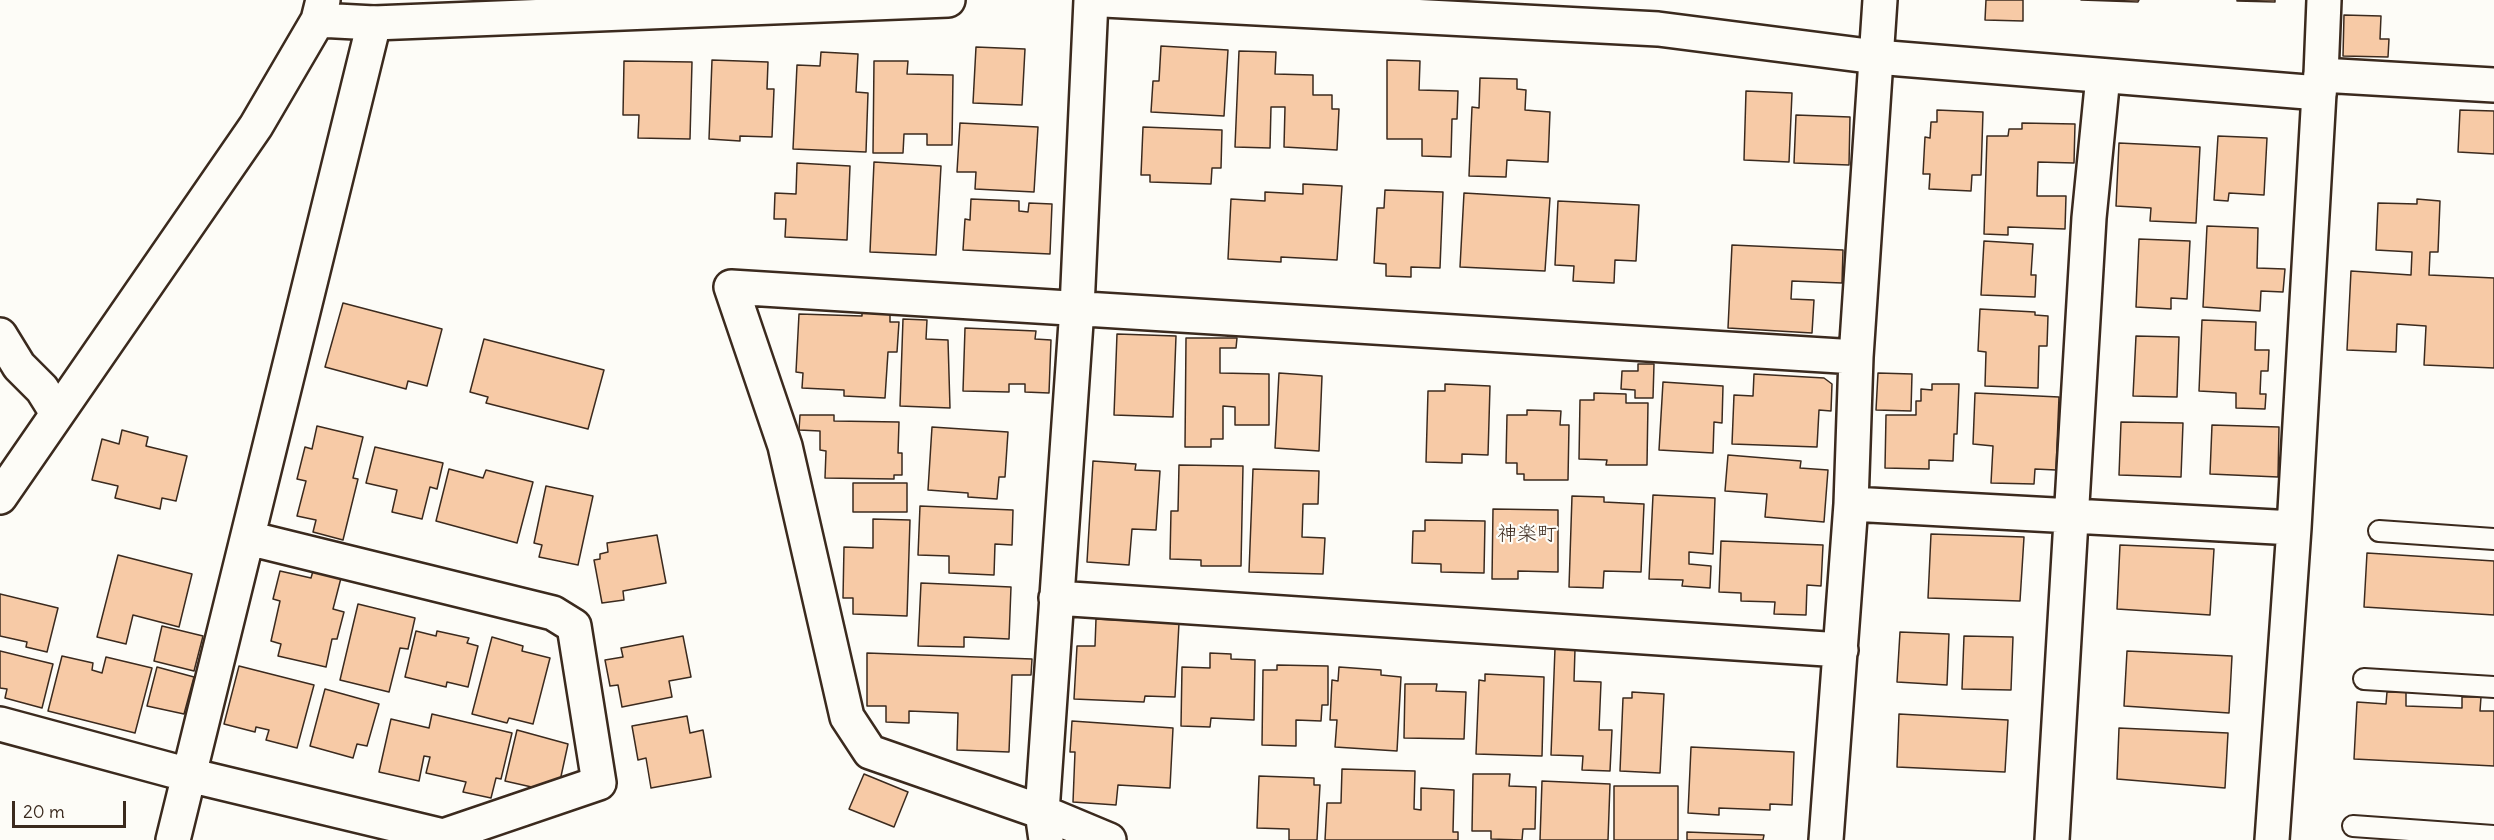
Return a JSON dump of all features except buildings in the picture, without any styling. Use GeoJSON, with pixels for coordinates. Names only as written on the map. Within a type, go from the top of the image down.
{"type":"FeatureCollection","features":[{"type":"Feature","properties":{"kind":"street"},"geometry":{"type":"LineString","coordinates":[[0,497],[256,126],[321,10],[374,23],[948,0]]}},
{"type":"Feature","properties":{"kind":"street"},"geometry":{"type":"LineString","coordinates":[[1044,826],[1056,598],[1077,308],[1091,0]]}},
{"type":"Feature","properties":{"kind":"street"},"geometry":{"type":"LineString","coordinates":[[1104,0],[1658,29],[1876,57],[2103,76],[2320,84],[2494,86]]}},
{"type":"Feature","properties":{"kind":"street"},"geometry":{"type":"LineString","coordinates":[[1826,840],[1851,504],[1856,357],[1880,0]]}},
{"type":"Feature","properties":{"kind":"street"},"geometry":{"type":"LineString","coordinates":[[2272,840],[2294,528],[2324,0]]}},
{"type":"Feature","properties":{"kind":"street"},"geometry":{"type":"LineString","coordinates":[[172,840],[374,23]]}},
{"type":"Feature","properties":{"kind":"street"},"geometry":{"type":"LineString","coordinates":[[2052,840],[2089,218],[2103,76]]}},
{"type":"Feature","properties":{"kind":"street"},"geometry":{"type":"LineString","coordinates":[[1109,840],[1044,826],[870,752],[847,717],[785,446],[731,287],[1856,357]]}},
{"type":"Feature","properties":{"kind":"street"},"geometry":{"type":"LineString","coordinates":[[0,335],[19,366],[42,389],[57,413]]}},
{"type":"Feature","properties":{"kind":"street"},"geometry":{"type":"LineString","coordinates":[[1851,504],[2294,528]]}},
{"type":"Feature","properties":{"kind":"street"},"geometry":{"type":"LineString","coordinates":[[0,724],[189,775],[443,836],[599,783],[574,626],[553,614],[248,538]]}},
{"type":"Feature","properties":{"kind":"street"},"geometry":{"type":"LineString","coordinates":[[1056,598],[1841,650]]}},
{"type":"Feature","properties":{"kind":"lane"},"geometry":{"type":"LineString","coordinates":[[2379,531],[2494,539]]}},
{"type":"Feature","properties":{"kind":"lane"},"geometry":{"type":"LineString","coordinates":[[2364,679],[2494,687]]}},
{"type":"Feature","properties":{"kind":"lane"},"geometry":{"type":"LineString","coordinates":[[2353,826],[2494,836]]}},
{"type":"Feature","properties":{"kind":"district","name":"神楽町"},"geometry":{"type":"Point","coordinates":[1527,534]}}]}
